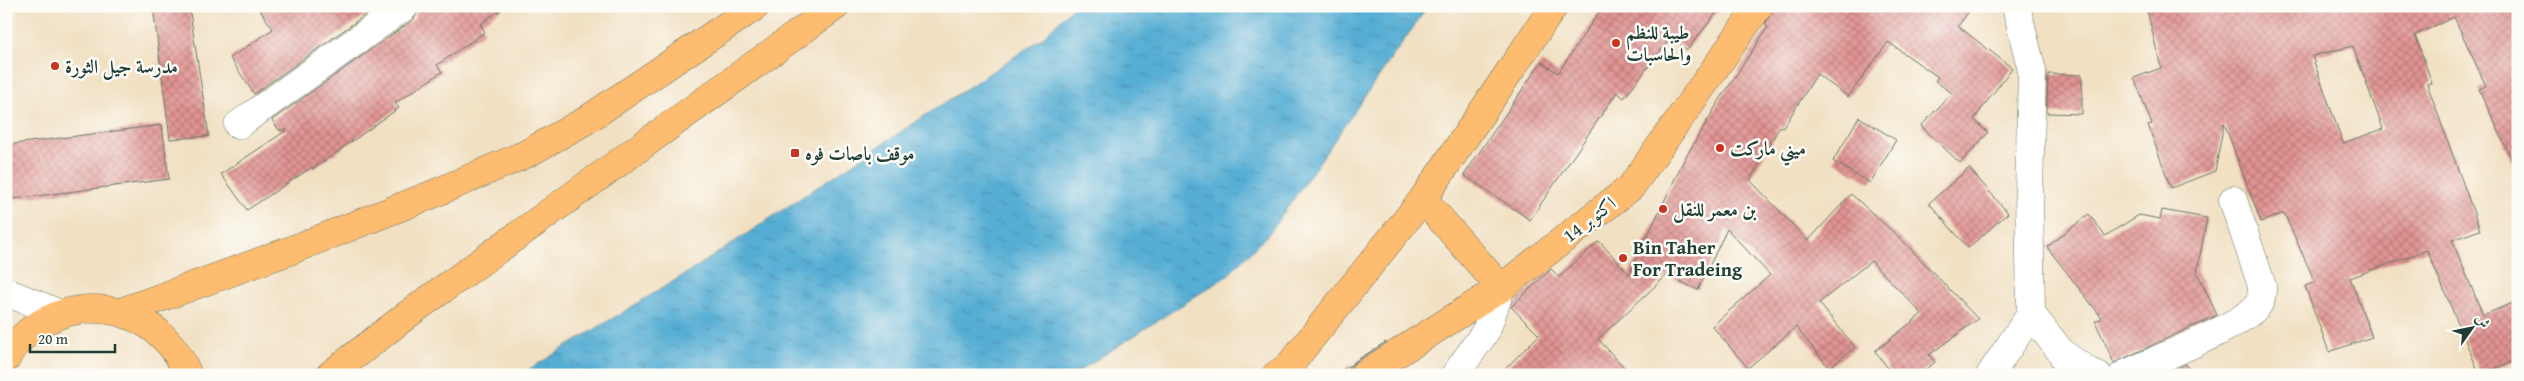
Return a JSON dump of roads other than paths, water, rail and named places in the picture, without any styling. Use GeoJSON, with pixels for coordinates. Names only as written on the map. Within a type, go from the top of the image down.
{"type":"FeatureCollection","features":[{"type":"Feature","properties":{"kind":"main road"},"geometry":{"type":"LineString","coordinates":[[121,312],[289,251],[431,195],[526,154],[585,121],[756,6]]}},
{"type":"Feature","properties":{"kind":"main road"},"geometry":{"type":"LineString","coordinates":[[330,375],[407,315],[836,6]]}},
{"type":"Feature","properties":{"kind":"main road"},"geometry":{"type":"LineString","coordinates":[[1276,375],[1288,368],[1423,199],[1554,6]]}},
{"type":"Feature","properties":{"kind":"main road","name":"14 اكتوبر"},"geometry":{"type":"LineString","coordinates":[[1363,375],[1501,288],[1631,187],[1759,6]]}},
{"type":"Feature","properties":{"kind":"main road"},"geometry":{"type":"LineString","coordinates":[[1423,199],[1501,288]]}},
{"type":"Feature","properties":{"kind":"main road"},"geometry":{"type":"LineString","coordinates":[[6,359],[22,337],[40,324],[60,314],[90,308],[121,312],[146,322],[167,340],[183,361],[188,375]]}},
{"type":"Feature","properties":{"kind":"street"},"geometry":{"type":"LineString","coordinates":[[238,125],[405,6]]}},
{"type":"Feature","properties":{"kind":"street"},"geometry":{"type":"LineString","coordinates":[[2016,6],[2032,70],[2029,192],[2031,314],[2067,364],[2098,375]]}},
{"type":"Feature","properties":{"kind":"street"},"geometry":{"type":"LineString","coordinates":[[2123,375],[2212,334],[2248,315],[2258,304],[2262,286],[2233,200]]}},
{"type":"Feature","properties":{"kind":"street"},"geometry":{"type":"LineString","coordinates":[[1455,375],[1486,331],[1501,288]]}},
{"type":"Feature","properties":{"kind":"street"},"geometry":{"type":"LineString","coordinates":[[6,292],[60,314]]}},
{"type":"Feature","properties":{"kind":"street"},"geometry":{"type":"LineString","coordinates":[[1990,375],[2031,314]]}},
{"type":"Feature","properties":{"kind":"water"},"geometry":{"type":"Polygon","coordinates":[[[1074,6],[1428,6],[1271,231],[1227,276],[1073,375],[520,375],[692,270],[1041,39],[1074,6]]]}},
{"type":"Feature","properties":{"kind":"place","name":"طيبة للنظم والحاسبات"},"geometry":{"type":"Point","coordinates":[1616,43]}},
{"type":"Feature","properties":{"kind":"place","name":"مدرسة جيل الثورة"},"geometry":{"type":"Point","coordinates":[55,66]}},
{"type":"Feature","properties":{"kind":"place","name":"ميني ماركت"},"geometry":{"type":"Point","coordinates":[1720,148]}},
{"type":"Feature","properties":{"kind":"place","name":"موقف باصات فوه"},"geometry":{"type":"Point","coordinates":[795,153]}},
{"type":"Feature","properties":{"kind":"place","name":"بن معمر للنقل"},"geometry":{"type":"Point","coordinates":[1663,209]}},
{"type":"Feature","properties":{"kind":"place","name":"Bin Taher For Tradeing"},"geometry":{"type":"Point","coordinates":[1623,258]}}]}
